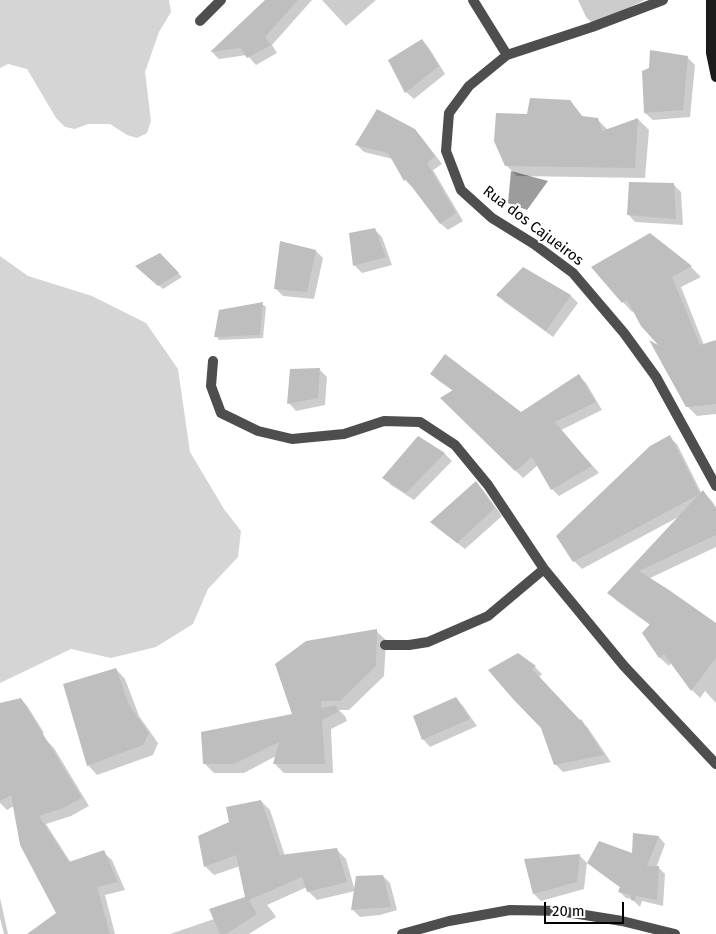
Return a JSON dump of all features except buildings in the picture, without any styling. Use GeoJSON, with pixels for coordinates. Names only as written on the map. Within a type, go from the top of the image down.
{"type":"FeatureCollection","features":[{"type":"Feature","properties":{"kind":"main road"},"geometry":{"type":"LineString","coordinates":[[712,0],[711,53],[716,77]]}},
{"type":"Feature","properties":{"kind":"street"},"geometry":{"type":"LineString","coordinates":[[200,21],[221,0]]}},
{"type":"Feature","properties":{"kind":"street"},"geometry":{"type":"LineString","coordinates":[[473,0],[507,55]]}},
{"type":"Feature","properties":{"kind":"street","name":"Rua dos Cajueiros"},"geometry":{"type":"LineString","coordinates":[[663,0],[592,27],[507,55],[469,86],[449,113],[446,151],[462,190],[492,218],[534,244],[573,273],[624,333],[656,377],[716,486]]}},
{"type":"Feature","properties":{"kind":"street"},"geometry":{"type":"LineString","coordinates":[[213,361],[211,386],[221,414],[258,431],[292,439],[344,434],[384,420],[420,422],[455,446],[488,485],[544,570],[624,666],[716,764]]}},
{"type":"Feature","properties":{"kind":"street"},"geometry":{"type":"LineString","coordinates":[[385,645],[409,645],[428,642],[488,616],[544,570]]}},
{"type":"Feature","properties":{"kind":"street"},"geometry":{"type":"LineString","coordinates":[[402,934],[449,921],[510,910],[560,911],[622,921],[675,934]]}},
{"type":"Feature","properties":{"kind":"shaded area"},"geometry":{"type":"Polygon","coordinates":[[[0,0],[169,0],[171,12],[159,32],[145,72],[151,121],[147,133],[137,138],[127,135],[110,124],[88,124],[75,129],[65,127],[56,118],[27,69],[8,64],[0,68],[0,0]]]}},
{"type":"Feature","properties":{"kind":"shaded area"},"geometry":{"type":"Polygon","coordinates":[[[511,171],[548,181],[527,210],[508,203],[511,171]]]}},
{"type":"Feature","properties":{"kind":"shaded area"},"geometry":{"type":"Polygon","coordinates":[[[0,256],[28,276],[92,296],[146,323],[178,369],[190,452],[224,509],[241,531],[238,557],[208,589],[193,624],[156,647],[111,658],[71,649],[0,683],[0,256]]]}}]}
